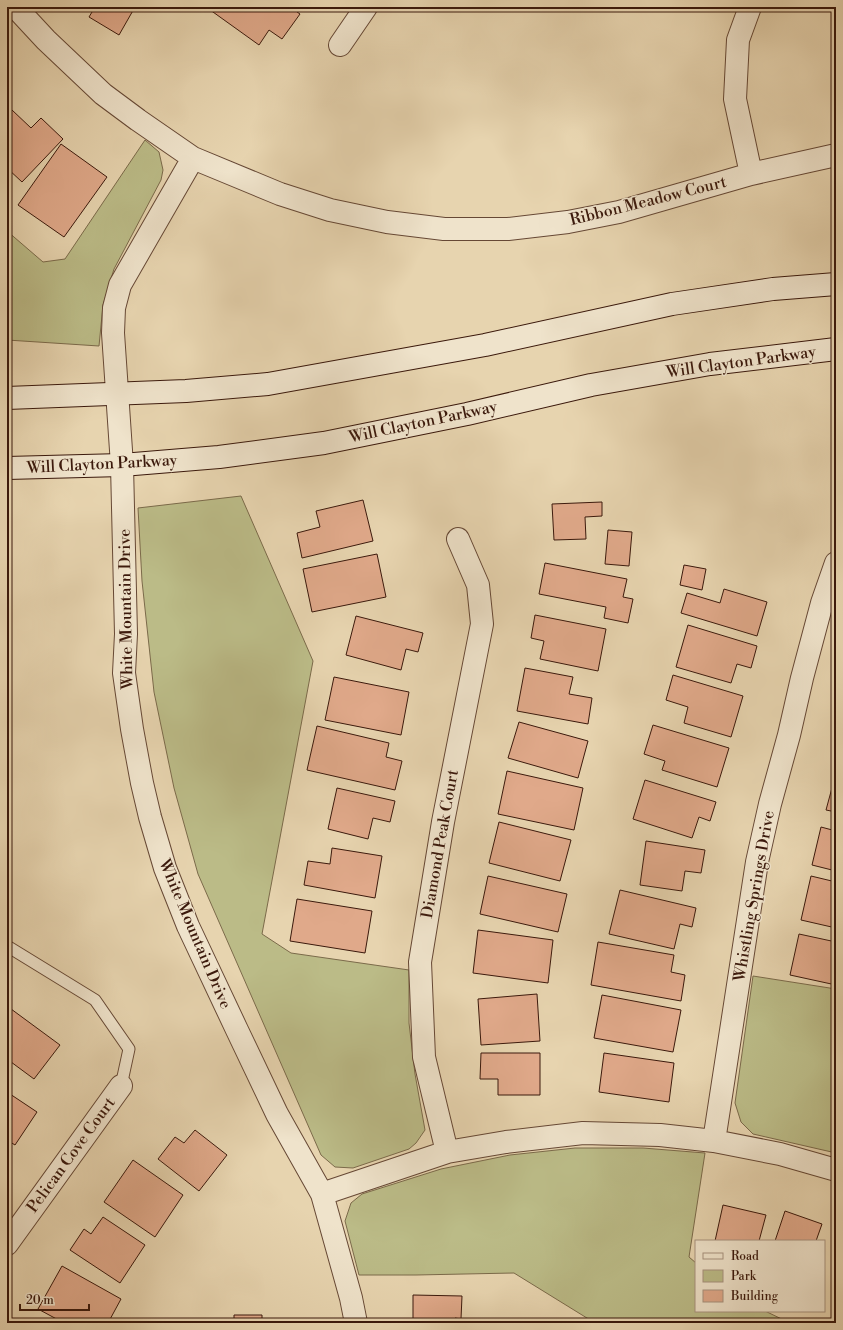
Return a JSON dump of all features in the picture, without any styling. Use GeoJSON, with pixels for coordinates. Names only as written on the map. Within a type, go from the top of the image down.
{"type":"FeatureCollection","features":[{"type":"Feature","properties":{"kind":"street"},"geometry":{"type":"LineString","coordinates":[[340,45],[366,7]]}},
{"type":"Feature","properties":{"kind":"street"},"geometry":{"type":"LineString","coordinates":[[750,7],[738,40],[735,99],[751,174]]}},
{"type":"Feature","properties":{"kind":"street","name":"Ribbon Meadow Court"},"geometry":{"type":"LineString","coordinates":[[20,10],[46,40],[103,94],[193,158],[280,194],[330,210],[387,222],[444,229],[508,229],[568,222],[619,212],[751,174],[836,155]]}},
{"type":"Feature","properties":{"kind":"street","name":"White Mountain Drive"},"geometry":{"type":"LineString","coordinates":[[193,158],[120,285],[114,308],[112,332],[118,393],[122,465],[126,634],[124,672],[135,747],[150,817],[165,868],[188,926],[277,1114],[322,1194],[351,1298],[356,1323]]}},
{"type":"Feature","properties":{"kind":"street"},"geometry":{"type":"LineString","coordinates":[[7,398],[186,391],[268,384],[478,346],[672,304],[773,289],[836,284]]}},
{"type":"Feature","properties":{"kind":"street","name":"Will Clayton Parkway"},"geometry":{"type":"LineString","coordinates":[[7,468],[122,465],[219,456],[324,443],[467,414],[591,385],[710,364],[836,349]]}},
{"type":"Feature","properties":{"kind":"street","name":"Diamond Peak Court"},"geometry":{"type":"LineString","coordinates":[[447,1152],[424,1057],[420,962],[443,822],[482,624],[478,584],[458,540]]}},
{"type":"Feature","properties":{"kind":"street","name":"Whistling Springs Drive"},"geometry":{"type":"LineString","coordinates":[[714,1141],[757,862],[802,678],[822,604],[836,563]]}},
{"type":"Feature","properties":{"kind":"street","name":"Pelican Cove Court"},"geometry":{"type":"LineString","coordinates":[[7,1244],[121,1086]]}},
{"type":"Feature","properties":{"kind":"street"},"geometry":{"type":"LineString","coordinates":[[322,1194],[447,1152],[506,1142],[583,1133],[660,1135],[714,1141],[780,1154],[836,1170]]}},
{"type":"Feature","properties":{"kind":"lane"},"geometry":{"type":"LineString","coordinates":[[7,946],[95,1000],[129,1049],[121,1086]]}},
{"type":"Feature","properties":{"kind":"green space"},"geometry":{"type":"Polygon","coordinates":[[[145,140],[159,152],[163,170],[161,180],[114,269],[103,305],[99,346],[7,340],[7,231],[43,262],[65,259],[145,140]]]}},
{"type":"Feature","properties":{"kind":"green space"},"geometry":{"type":"Polygon","coordinates":[[[241,496],[313,661],[262,934],[291,953],[409,970],[409,1023],[415,1074],[425,1130],[416,1143],[409,1149],[353,1168],[335,1167],[321,1155],[198,874],[174,788],[154,692],[142,581],[138,508],[241,496]]]}},
{"type":"Feature","properties":{"kind":"green space"},"geometry":{"type":"Polygon","coordinates":[[[753,976],[836,989],[836,1153],[753,1134],[741,1122],[735,1103],[753,976]]]}},
{"type":"Feature","properties":{"kind":"green space"},"geometry":{"type":"Polygon","coordinates":[[[575,1148],[643,1148],[705,1153],[689,1257],[695,1262],[695,1312],[767,1312],[790,1323],[595,1323],[514,1273],[359,1275],[345,1221],[351,1203],[362,1194],[441,1169],[510,1155],[575,1148]]]}},
{"type":"Feature","properties":{"kind":"building"},"geometry":{"type":"Polygon","coordinates":[[[95,7],[135,7],[119,35],[89,17],[95,7]]]}},
{"type":"Feature","properties":{"kind":"building"},"geometry":{"type":"Polygon","coordinates":[[[206,7],[290,7],[300,14],[282,39],[269,30],[259,45],[206,7]]]}},
{"type":"Feature","properties":{"kind":"building"},"geometry":{"type":"Polygon","coordinates":[[[12,110],[31,128],[41,118],[63,139],[22,182],[7,168],[7,115],[12,110]]]}},
{"type":"Feature","properties":{"kind":"building"},"geometry":{"type":"Polygon","coordinates":[[[61,144],[107,177],[64,237],[18,205],[61,144]]]}},
{"type":"Feature","properties":{"kind":"building"},"geometry":{"type":"Polygon","coordinates":[[[363,500],[373,541],[302,558],[297,533],[320,527],[316,511],[363,500]]]}},
{"type":"Feature","properties":{"kind":"building"},"geometry":{"type":"Polygon","coordinates":[[[602,502],[602,516],[585,517],[586,539],[554,540],[552,504],[602,502]]]}},
{"type":"Feature","properties":{"kind":"building"},"geometry":{"type":"Polygon","coordinates":[[[608,530],[632,532],[629,566],[605,564],[608,530]]]}},
{"type":"Feature","properties":{"kind":"building"},"geometry":{"type":"Polygon","coordinates":[[[377,554],[386,597],[312,612],[303,569],[377,554]]]}},
{"type":"Feature","properties":{"kind":"building"},"geometry":{"type":"Polygon","coordinates":[[[545,563],[627,579],[623,597],[633,599],[628,623],[604,618],[606,607],[539,594],[545,563]]]}},
{"type":"Feature","properties":{"kind":"building"},"geometry":{"type":"Polygon","coordinates":[[[684,565],[706,569],[702,590],[680,585],[684,565]]]}},
{"type":"Feature","properties":{"kind":"building"},"geometry":{"type":"Polygon","coordinates":[[[724,589],[767,602],[757,636],[681,613],[687,593],[720,603],[724,589]]]}},
{"type":"Feature","properties":{"kind":"building"},"geometry":{"type":"Polygon","coordinates":[[[535,615],[606,629],[598,671],[540,659],[544,641],[531,638],[535,615]]]}},
{"type":"Feature","properties":{"kind":"building"},"geometry":{"type":"Polygon","coordinates":[[[356,616],[423,633],[418,652],[406,649],[401,670],[346,655],[356,616]]]}},
{"type":"Feature","properties":{"kind":"building"},"geometry":{"type":"Polygon","coordinates":[[[688,625],[757,646],[751,668],[737,664],[731,683],[676,667],[688,625]]]}},
{"type":"Feature","properties":{"kind":"building"},"geometry":{"type":"Polygon","coordinates":[[[525,668],[573,677],[569,694],[592,698],[588,724],[517,711],[525,668]]]}},
{"type":"Feature","properties":{"kind":"building"},"geometry":{"type":"Polygon","coordinates":[[[673,675],[743,696],[731,737],[684,723],[688,707],[666,700],[673,675]]]}},
{"type":"Feature","properties":{"kind":"building"},"geometry":{"type":"Polygon","coordinates":[[[334,677],[409,692],[401,735],[325,720],[334,677]]]}},
{"type":"Feature","properties":{"kind":"building"},"geometry":{"type":"Polygon","coordinates":[[[519,722],[588,741],[578,778],[508,758],[519,722]]]}},
{"type":"Feature","properties":{"kind":"building"},"geometry":{"type":"Polygon","coordinates":[[[653,725],[729,748],[717,787],[662,770],[665,761],[644,754],[653,725]]]}},
{"type":"Feature","properties":{"kind":"building"},"geometry":{"type":"Polygon","coordinates":[[[317,726],[389,743],[386,757],[402,761],[395,790],[307,770],[317,726]]]}},
{"type":"Feature","properties":{"kind":"building"},"geometry":{"type":"Polygon","coordinates":[[[507,771],[583,788],[574,830],[498,814],[507,771]]]}},
{"type":"Feature","properties":{"kind":"building"},"geometry":{"type":"Polygon","coordinates":[[[836,773],[836,812],[826,810],[836,773]]]}},
{"type":"Feature","properties":{"kind":"building"},"geometry":{"type":"Polygon","coordinates":[[[645,780],[716,802],[710,821],[699,817],[692,838],[633,819],[645,780]]]}},
{"type":"Feature","properties":{"kind":"building"},"geometry":{"type":"Polygon","coordinates":[[[337,788],[395,801],[390,822],[373,818],[368,839],[328,829],[337,788]]]}},
{"type":"Feature","properties":{"kind":"building"},"geometry":{"type":"Polygon","coordinates":[[[499,822],[571,840],[560,881],[489,863],[499,822]]]}},
{"type":"Feature","properties":{"kind":"building"},"geometry":{"type":"Polygon","coordinates":[[[821,827],[836,831],[836,871],[812,865],[821,827]]]}},
{"type":"Feature","properties":{"kind":"building"},"geometry":{"type":"Polygon","coordinates":[[[646,841],[705,850],[701,873],[685,871],[682,891],[640,885],[646,841]]]}},
{"type":"Feature","properties":{"kind":"building"},"geometry":{"type":"Polygon","coordinates":[[[332,848],[382,856],[375,898],[304,885],[308,861],[330,864],[332,848]]]}},
{"type":"Feature","properties":{"kind":"building"},"geometry":{"type":"Polygon","coordinates":[[[488,876],[567,894],[558,932],[480,914],[488,876]]]}},
{"type":"Feature","properties":{"kind":"building"},"geometry":{"type":"Polygon","coordinates":[[[811,876],[836,882],[836,928],[801,920],[811,876]]]}},
{"type":"Feature","properties":{"kind":"building"},"geometry":{"type":"Polygon","coordinates":[[[620,890],[696,908],[692,927],[680,924],[674,949],[609,934],[620,890]]]}},
{"type":"Feature","properties":{"kind":"building"},"geometry":{"type":"Polygon","coordinates":[[[297,899],[372,911],[365,953],[290,941],[297,899]]]}},
{"type":"Feature","properties":{"kind":"building"},"geometry":{"type":"Polygon","coordinates":[[[478,930],[553,940],[548,983],[473,973],[478,930]]]}},
{"type":"Feature","properties":{"kind":"building"},"geometry":{"type":"Polygon","coordinates":[[[799,934],[836,942],[836,985],[790,975],[799,934]]]}},
{"type":"Feature","properties":{"kind":"building"},"geometry":{"type":"Polygon","coordinates":[[[598,942],[674,955],[671,972],[685,975],[681,1001],[591,985],[598,942]]]}},
{"type":"Feature","properties":{"kind":"building"},"geometry":{"type":"Polygon","coordinates":[[[537,994],[540,1041],[481,1045],[478,999],[537,994]]]}},
{"type":"Feature","properties":{"kind":"building"},"geometry":{"type":"Polygon","coordinates":[[[602,995],[681,1010],[673,1052],[594,1038],[602,995]]]}},
{"type":"Feature","properties":{"kind":"building"},"geometry":{"type":"Polygon","coordinates":[[[7,1006],[60,1045],[34,1079],[7,1059],[7,1006]]]}},
{"type":"Feature","properties":{"kind":"building"},"geometry":{"type":"Polygon","coordinates":[[[481,1053],[540,1053],[540,1095],[498,1095],[498,1079],[480,1079],[481,1053]]]}},
{"type":"Feature","properties":{"kind":"building"},"geometry":{"type":"Polygon","coordinates":[[[604,1053],[674,1063],[669,1102],[599,1092],[604,1053]]]}},
{"type":"Feature","properties":{"kind":"building"},"geometry":{"type":"Polygon","coordinates":[[[7,1092],[37,1112],[15,1145],[7,1140],[7,1092]]]}},
{"type":"Feature","properties":{"kind":"building"},"geometry":{"type":"Polygon","coordinates":[[[195,1130],[227,1155],[199,1191],[158,1159],[175,1137],[184,1143],[195,1130]]]}},
{"type":"Feature","properties":{"kind":"building"},"geometry":{"type":"Polygon","coordinates":[[[133,1160],[183,1195],[155,1237],[104,1202],[133,1160]]]}},
{"type":"Feature","properties":{"kind":"building"},"geometry":{"type":"Polygon","coordinates":[[[723,1205],[766,1215],[759,1240],[715,1240],[723,1205]]]}},
{"type":"Feature","properties":{"kind":"building"},"geometry":{"type":"Polygon","coordinates":[[[785,1211],[822,1224],[816,1240],[775,1240],[785,1211]]]}},
{"type":"Feature","properties":{"kind":"building"},"geometry":{"type":"Polygon","coordinates":[[[103,1217],[145,1245],[120,1283],[70,1250],[84,1229],[91,1234],[103,1217]]]}},
{"type":"Feature","properties":{"kind":"building"},"geometry":{"type":"Polygon","coordinates":[[[62,1266],[121,1299],[108,1323],[64,1323],[38,1309],[62,1266]]]}},
{"type":"Feature","properties":{"kind":"building"},"geometry":{"type":"Polygon","coordinates":[[[413,1295],[462,1296],[461,1319],[455,1318],[455,1323],[413,1323],[413,1295]]]}},
{"type":"Feature","properties":{"kind":"building"},"geometry":{"type":"Polygon","coordinates":[[[234,1315],[262,1315],[262,1323],[234,1323],[234,1315]]]}},
{"type":"Feature","properties":{"kind":"building"},"geometry":{"type":"Polygon","coordinates":[[[480,1320],[500,1323],[480,1323],[480,1320]]]}},
{"type":"Feature","properties":{"kind":"building"},"geometry":{"type":"Polygon","coordinates":[[[213,1321],[213,1323],[170,1323],[213,1321]]]}}]}
